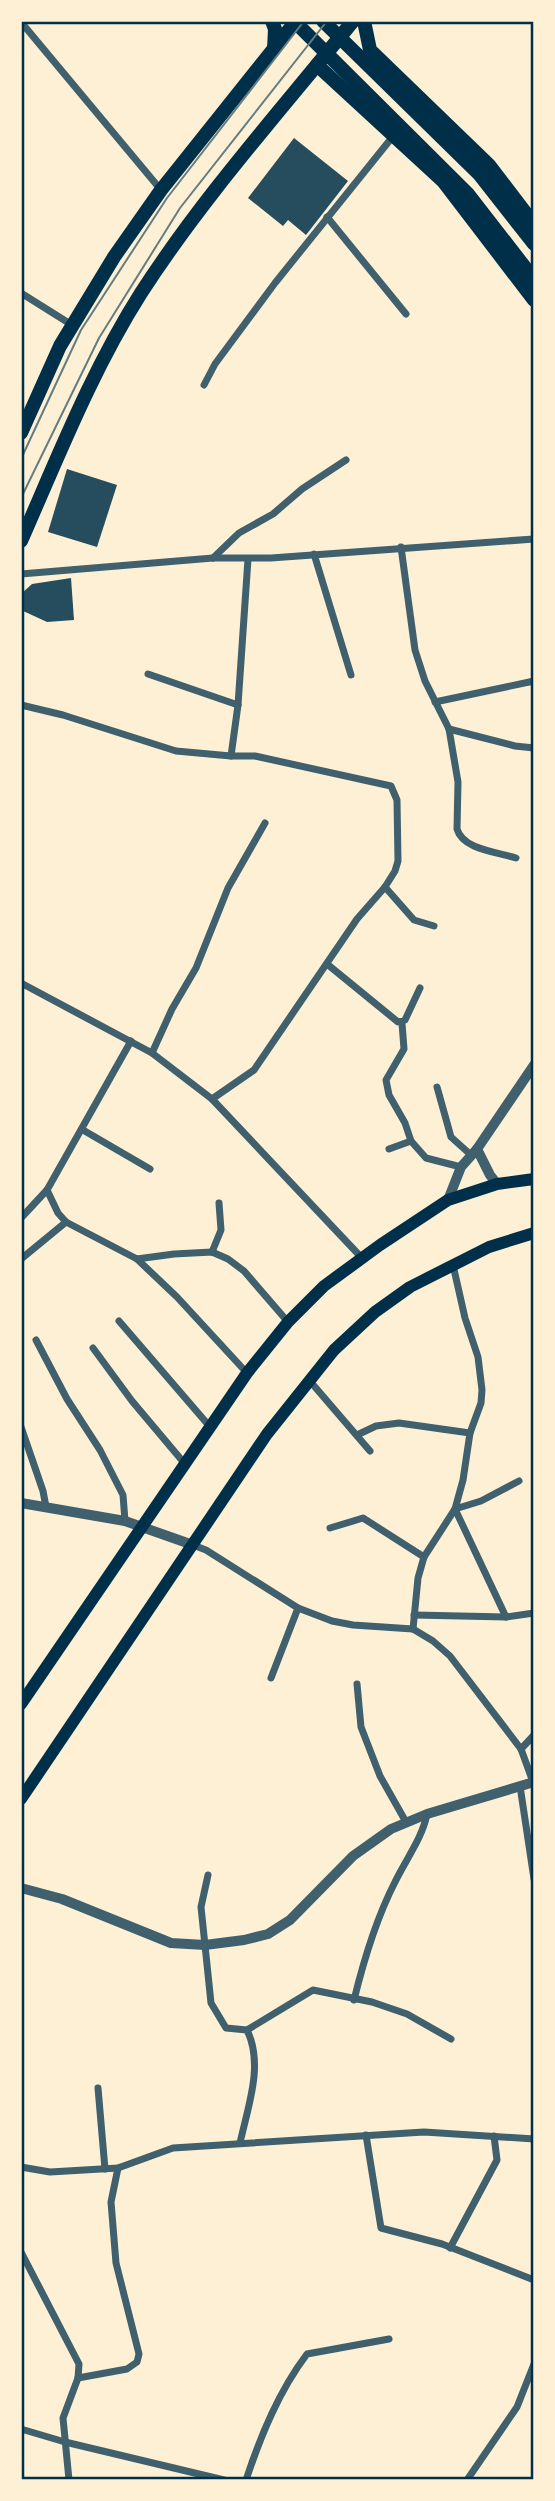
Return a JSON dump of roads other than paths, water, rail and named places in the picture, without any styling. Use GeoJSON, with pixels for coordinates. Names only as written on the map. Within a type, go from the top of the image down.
{"type":"FeatureCollection","features":[{"type":"Feature","properties":{"kind":"main road"},"geometry":{"type":"LineString","coordinates":[[272,21],[275,29],[274,49]]}},
{"type":"Feature","properties":{"kind":"main road"},"geometry":{"type":"LineString","coordinates":[[21,433],[72,325],[114,257],[161,190],[295,21],[468,194],[534,279]]}},
{"type":"Feature","properties":{"kind":"main road"},"geometry":{"type":"LineString","coordinates":[[323,21],[479,174],[534,244]]}},
{"type":"Feature","properties":{"kind":"main road"},"geometry":{"type":"LineString","coordinates":[[21,541],[82,402],[140,295],[173,245],[353,21]]}},
{"type":"Feature","properties":{"kind":"main road"},"geometry":{"type":"LineString","coordinates":[[364,21],[370,50],[489,165],[534,224]]}},
{"type":"Feature","properties":{"kind":"main road"},"geometry":{"type":"LineString","coordinates":[[317,65],[443,181],[534,300]]}},
{"type":"Feature","properties":{"kind":"main road"},"geometry":{"type":"LineString","coordinates":[[21,1704],[247,1373],[288,1322],[324,1286],[361,1257],[449,1200],[497,1184],[534,1179]]}},
{"type":"Feature","properties":{"kind":"main road"},"geometry":{"type":"LineString","coordinates":[[21,1799],[267,1434],[334,1350],[375,1312],[410,1287],[489,1247],[534,1233]]}},
{"type":"Feature","properties":{"kind":"street"},"geometry":{"type":"LineString","coordinates":[[21,22],[161,190]]}},
{"type":"Feature","properties":{"kind":"street"},"geometry":{"type":"LineString","coordinates":[[204,385],[215,364],[327,217],[394,135]]}},
{"type":"Feature","properties":{"kind":"street"},"geometry":{"type":"LineString","coordinates":[[327,217],[406,314]]}},
{"type":"Feature","properties":{"kind":"street"},"geometry":{"type":"LineString","coordinates":[[21,293],[72,325]]}},
{"type":"Feature","properties":{"kind":"street"},"geometry":{"type":"LineString","coordinates":[[213,558],[239,533],[273,513],[302,489],[346,460]]}},
{"type":"Feature","properties":{"kind":"street"},"geometry":{"type":"LineString","coordinates":[[21,574],[213,558],[248,559],[534,539]]}},
{"type":"Feature","properties":{"kind":"street"},"geometry":{"type":"LineString","coordinates":[[401,547],[415,650],[425,681],[449,729],[458,782],[459,837],[466,843],[516,858]]}},
{"type":"Feature","properties":{"kind":"street"},"geometry":{"type":"LineString","coordinates":[[314,554],[351,675]]}},
{"type":"Feature","properties":{"kind":"street"},"geometry":{"type":"LineString","coordinates":[[231,756],[238,705],[248,559]]}},
{"type":"Feature","properties":{"kind":"street"},"geometry":{"type":"LineString","coordinates":[[148,674],[238,705]]}},
{"type":"Feature","properties":{"kind":"street"},"geometry":{"type":"LineString","coordinates":[[435,702],[534,681]]}},
{"type":"Feature","properties":{"kind":"street"},"geometry":{"type":"LineString","coordinates":[[21,705],[63,715],[176,751],[255,756],[391,786],[397,800],[398,861],[395,872],[357,919],[254,1070],[212,1099]]}},
{"type":"Feature","properties":{"kind":"street"},"geometry":{"type":"LineString","coordinates":[[449,729],[515,746],[534,748]]}},
{"type":"Feature","properties":{"kind":"street"},"geometry":{"type":"LineString","coordinates":[[152,1053],[172,1009],[197,968],[228,888],[265,823]]}},
{"type":"Feature","properties":{"kind":"street"},"geometry":{"type":"LineString","coordinates":[[385,887],[414,920],[434,926]]}},
{"type":"Feature","properties":{"kind":"street"},"geometry":{"type":"LineString","coordinates":[[327,964],[402,1023]]}},
{"type":"Feature","properties":{"kind":"street"},"geometry":{"type":"LineString","coordinates":[[21,983],[152,1053],[212,1099],[361,1257]]}},
{"type":"Feature","properties":{"kind":"street"},"geometry":{"type":"LineString","coordinates":[[420,988],[402,1023],[404,1049],[387,1080],[389,1095],[405,1123],[411,1141],[426,1158],[461,1167]]}},
{"type":"Feature","properties":{"kind":"street"},"geometry":{"type":"LineString","coordinates":[[21,1217],[47,1189],[83,1130],[131,1041]]}},
{"type":"Feature","properties":{"kind":"street"},"geometry":{"type":"LineString","coordinates":[[449,1200],[461,1167],[534,1065]]}},
{"type":"Feature","properties":{"kind":"street"},"geometry":{"type":"LineString","coordinates":[[437,1087],[451,1137],[474,1152],[497,1184]]}},
{"type":"Feature","properties":{"kind":"street"},"geometry":{"type":"LineString","coordinates":[[83,1130],[150,1169]]}},
{"type":"Feature","properties":{"kind":"street"},"geometry":{"type":"LineString","coordinates":[[389,1149],[411,1141]]}},
{"type":"Feature","properties":{"kind":"street"},"geometry":{"type":"LineString","coordinates":[[47,1189],[58,1213],[66,1222],[137,1259],[177,1297],[247,1373]]}},
{"type":"Feature","properties":{"kind":"street"},"geometry":{"type":"LineString","coordinates":[[212,1252],[221,1230],[219,1203]]}},
{"type":"Feature","properties":{"kind":"street"},"geometry":{"type":"LineString","coordinates":[[21,1259],[66,1222]]}},
{"type":"Feature","properties":{"kind":"street"},"geometry":{"type":"LineString","coordinates":[[137,1259],[212,1252],[228,1259],[244,1271],[288,1322]]}},
{"type":"Feature","properties":{"kind":"street"},"geometry":{"type":"LineString","coordinates":[[413,1629],[418,1578],[424,1557],[455,1509],[463,1480],[470,1433],[481,1403],[482,1378],[453,1265]]}},
{"type":"Feature","properties":{"kind":"street"},"geometry":{"type":"LineString","coordinates":[[119,1321],[211,1428]]}},
{"type":"Feature","properties":{"kind":"street"},"geometry":{"type":"LineString","coordinates":[[36,1340],[123,1494],[125,1521]]}},
{"type":"Feature","properties":{"kind":"street"},"geometry":{"type":"LineString","coordinates":[[93,1348],[184,1464]]}},
{"type":"Feature","properties":{"kind":"street"},"geometry":{"type":"LineString","coordinates":[[309,1380],[370,1451]]}},
{"type":"Feature","properties":{"kind":"street"},"geometry":{"type":"LineString","coordinates":[[357,1435],[376,1426],[399,1423],[470,1433]]}},
{"type":"Feature","properties":{"kind":"street"},"geometry":{"type":"LineString","coordinates":[[21,1427],[46,1507]]}},
{"type":"Feature","properties":{"kind":"street"},"geometry":{"type":"LineString","coordinates":[[455,1509],[481,1501],[519,1481]]}},
{"type":"Feature","properties":{"kind":"street"},"geometry":{"type":"LineString","coordinates":[[21,1503],[125,1521],[193,1545],[206,1550],[298,1608],[332,1621],[413,1629],[450,1656],[521,1749],[533,1782],[427,1814],[391,1829],[353,1856],[290,1920],[268,1934],[205,1945],[171,1943],[62,1899],[21,1888]]}},
{"type":"Feature","properties":{"kind":"street"},"geometry":{"type":"LineString","coordinates":[[455,1509],[506,1617]]}},
{"type":"Feature","properties":{"kind":"street"},"geometry":{"type":"LineString","coordinates":[[330,1528],[363,1518],[424,1557]]}},
{"type":"Feature","properties":{"kind":"street"},"geometry":{"type":"LineString","coordinates":[[271,1678],[298,1608]]}},
{"type":"Feature","properties":{"kind":"street"},"geometry":{"type":"LineString","coordinates":[[414,1615],[506,1617],[534,1613]]}},
{"type":"Feature","properties":{"kind":"street"},"geometry":{"type":"LineString","coordinates":[[357,1684],[360,1727],[380,1776],[406,1822]]}},
{"type":"Feature","properties":{"kind":"street"},"geometry":{"type":"LineString","coordinates":[[521,1749],[534,1735]]}},
{"type":"Feature","properties":{"kind":"street"},"geometry":{"type":"LineString","coordinates":[[520,1786],[534,1879]]}},
{"type":"Feature","properties":{"kind":"street"},"geometry":{"type":"LineString","coordinates":[[354,2000],[364,1958],[394,1883],[423,1830],[427,1814]]}},
{"type":"Feature","properties":{"kind":"street"},"geometry":{"type":"LineString","coordinates":[[208,1875],[201,1907],[211,2003],[226,2028],[247,2030],[313,1990],[372,2002],[407,2014],[451,2039]]}},
{"type":"Feature","properties":{"kind":"street"},"geometry":{"type":"LineString","coordinates":[[240,2143],[254,2078],[254,2044],[247,2030]]}},
{"type":"Feature","properties":{"kind":"street"},"geometry":{"type":"LineString","coordinates":[[98,2088],[105,2169]]}},
{"type":"Feature","properties":{"kind":"street"},"geometry":{"type":"LineString","coordinates":[[21,2167],[50,2172],[118,2168],[173,2148],[366,2135],[424,2132],[534,2139]]}},
{"type":"Feature","properties":{"kind":"street"},"geometry":{"type":"LineString","coordinates":[[366,2135],[381,2228],[450,2248],[534,2280]]}},
{"type":"Feature","properties":{"kind":"street"},"geometry":{"type":"LineString","coordinates":[[450,2248],[497,2160],[494,2136]]}},
{"type":"Feature","properties":{"kind":"street"},"geometry":{"type":"LineString","coordinates":[[78,2378],[127,2369],[137,2362],[139,2354],[116,2263],[111,2202],[118,2168]]}},
{"type":"Feature","properties":{"kind":"street"},"geometry":{"type":"LineString","coordinates":[[21,2252],[79,2364],[78,2378],[62,2418],[69,2480]]}},
{"type":"Feature","properties":{"kind":"street"},"geometry":{"type":"LineString","coordinates":[[246,2480],[260,2439],[292,2374],[307,2354],[389,2339]]}},
{"type":"Feature","properties":{"kind":"street"},"geometry":{"type":"LineString","coordinates":[[467,2480],[517,2407],[534,2364]]}},
{"type":"Feature","properties":{"kind":"street"},"geometry":{"type":"LineString","coordinates":[[21,2429],[203,2477],[224,2480]]}},
{"type":"Feature","properties":{"kind":"tram line"},"geometry":{"type":"LineString","coordinates":[[21,459],[81,330],[167,198],[304,21]]}},
{"type":"Feature","properties":{"kind":"tram line"},"geometry":{"type":"LineString","coordinates":[[21,498],[99,338],[180,208],[327,21]]}}]}
